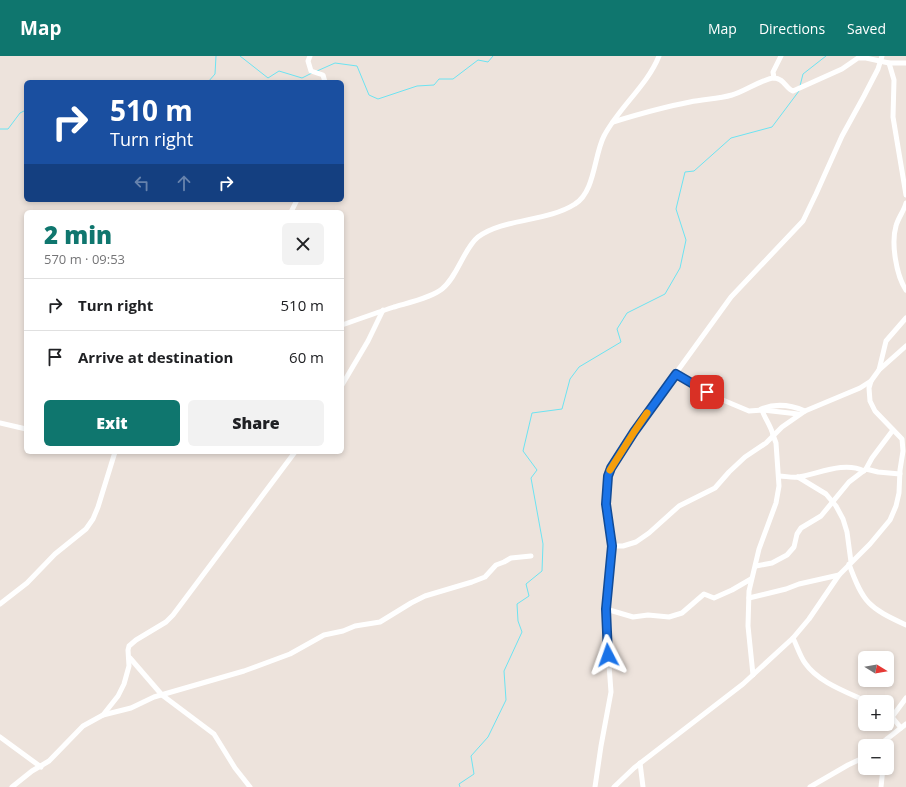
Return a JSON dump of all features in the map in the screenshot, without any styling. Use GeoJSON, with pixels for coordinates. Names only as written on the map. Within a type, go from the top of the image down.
{"type":"FeatureCollection","features":[{"type":"Feature","properties":{"kind":"street"},"geometry":{"type":"LineString","coordinates":[[310,56],[308,62],[312,70],[323,75],[324,80]]}},
{"type":"Feature","properties":{"kind":"street"},"geometry":{"type":"LineString","coordinates":[[344,324],[383,310],[430,296],[442,289],[456,272],[471,245],[483,234],[499,227],[556,212],[576,204],[583,197],[589,186],[603,137],[651,71],[659,56]]}},
{"type":"Feature","properties":{"kind":"street"},"geometry":{"type":"LineString","coordinates":[[774,78],[774,72],[781,56]]}},
{"type":"Feature","properties":{"kind":"street"},"geometry":{"type":"LineString","coordinates":[[613,122],[653,110],[732,95],[765,80],[774,78],[781,80],[792,92],[842,69],[858,58],[882,59],[889,63],[906,63]]}},
{"type":"Feature","properties":{"kind":"street"},"geometry":{"type":"LineString","coordinates":[[595,787],[611,692],[606,631],[606,609],[612,546],[606,504],[610,471],[634,432],[731,297],[795,230],[807,215],[842,136],[882,59]]}},
{"type":"Feature","properties":{"kind":"street"},"geometry":{"type":"LineString","coordinates":[[889,63],[894,80],[893,117],[906,195]]}},
{"type":"Feature","properties":{"kind":"street"},"geometry":{"type":"LineString","coordinates":[[906,203],[897,223],[894,236],[896,262],[900,278],[906,290]]}},
{"type":"Feature","properties":{"kind":"street"},"geometry":{"type":"LineString","coordinates":[[344,382],[365,346],[383,310]]}},
{"type":"Feature","properties":{"kind":"street"},"geometry":{"type":"LineString","coordinates":[[879,370],[886,341],[906,318]]}},
{"type":"Feature","properties":{"kind":"street"},"geometry":{"type":"LineString","coordinates":[[612,546],[629,545],[641,539],[679,506],[715,488],[729,472],[766,443],[782,427],[799,414],[860,388],[871,381],[879,370],[906,346]]}},
{"type":"Feature","properties":{"kind":"street"},"geometry":{"type":"LineString","coordinates":[[676,374],[718,398],[749,411],[760,410],[782,414],[799,414]]}},
{"type":"Feature","properties":{"kind":"street"},"geometry":{"type":"LineString","coordinates":[[614,787],[640,763],[753,675],[793,638],[809,619],[839,575],[873,540],[893,514],[898,498],[904,440],[878,415],[870,401],[869,395],[871,381]]}},
{"type":"Feature","properties":{"kind":"street"},"geometry":{"type":"LineString","coordinates":[[760,410],[777,405],[795,407],[805,411]]}},
{"type":"Feature","properties":{"kind":"street"},"geometry":{"type":"LineString","coordinates":[[753,675],[748,626],[751,579],[756,566],[761,542],[776,503],[779,486],[776,443],[771,427],[760,410]]}},
{"type":"Feature","properties":{"kind":"street"},"geometry":{"type":"LineString","coordinates":[[0,423],[24,429]]}},
{"type":"Feature","properties":{"kind":"street"},"geometry":{"type":"LineString","coordinates":[[756,566],[772,563],[788,555],[794,547],[797,534],[801,528],[821,516],[849,482],[865,470],[893,430]]}},
{"type":"Feature","properties":{"kind":"street"},"geometry":{"type":"LineString","coordinates":[[0,604],[27,583],[48,560],[86,529],[93,519],[98,507],[115,454]]}},
{"type":"Feature","properties":{"kind":"street"},"geometry":{"type":"LineString","coordinates":[[250,787],[237,770],[214,734],[162,695],[130,658],[128,653],[129,646],[136,640],[162,625],[173,615],[294,454]]}},
{"type":"Feature","properties":{"kind":"street"},"geometry":{"type":"LineString","coordinates":[[779,476],[798,477],[822,470],[847,467],[900,474]]}},
{"type":"Feature","properties":{"kind":"street"},"geometry":{"type":"LineString","coordinates":[[798,477],[824,493],[833,501],[838,509],[845,525],[850,543],[850,563],[859,590],[870,604],[883,614],[906,625]]}},
{"type":"Feature","properties":{"kind":"street"},"geometry":{"type":"LineString","coordinates":[[12,787],[32,771],[49,761],[83,726],[103,715],[131,708],[162,695],[233,675],[276,660],[298,650],[320,637],[343,632],[355,626],[380,622],[425,596],[485,577],[496,565],[511,558],[530,556]]}},
{"type":"Feature","properties":{"kind":"street"},"geometry":{"type":"LineString","coordinates":[[749,598],[786,589],[802,583],[839,575]]}},
{"type":"Feature","properties":{"kind":"street"},"geometry":{"type":"LineString","coordinates":[[606,609],[633,617],[648,615],[669,617],[679,615],[686,611],[704,594],[714,598],[751,579]]}},
{"type":"Feature","properties":{"kind":"street"},"geometry":{"type":"LineString","coordinates":[[793,638],[805,663],[818,675],[843,691],[858,698]]}},
{"type":"Feature","properties":{"kind":"street"},"geometry":{"type":"LineString","coordinates":[[103,715],[122,690],[130,658]]}},
{"type":"Feature","properties":{"kind":"street"},"geometry":{"type":"LineString","coordinates":[[894,714],[906,698]]}},
{"type":"Feature","properties":{"kind":"street"},"geometry":{"type":"LineString","coordinates":[[894,719],[901,728]]}},
{"type":"Feature","properties":{"kind":"street"},"geometry":{"type":"LineString","coordinates":[[888,739],[906,724]]}},
{"type":"Feature","properties":{"kind":"street"},"geometry":{"type":"LineString","coordinates":[[0,737],[41,767]]}},
{"type":"Feature","properties":{"kind":"street"},"geometry":{"type":"LineString","coordinates":[[810,787],[858,760]]}},
{"type":"Feature","properties":{"kind":"street"},"geometry":{"type":"LineString","coordinates":[[640,763],[643,787]]}},
{"type":"Feature","properties":{"kind":"street"},"geometry":{"type":"LineString","coordinates":[[881,787],[882,775]]}},
{"type":"Feature","properties":{"kind":"waterway"},"geometry":{"type":"LineString","coordinates":[[210,80],[215,74],[216,56]]}},
{"type":"Feature","properties":{"kind":"waterway"},"geometry":{"type":"LineString","coordinates":[[240,56],[268,78],[279,71],[302,78],[312,73]]}},
{"type":"Feature","properties":{"kind":"waterway"},"geometry":{"type":"LineString","coordinates":[[317,71],[335,63],[357,66],[369,95],[378,99],[417,86],[434,85],[439,79],[453,79],[478,60],[488,62],[493,56]]}},
{"type":"Feature","properties":{"kind":"waterway"},"geometry":{"type":"LineString","coordinates":[[800,86],[803,74],[826,56]]}},
{"type":"Feature","properties":{"kind":"waterway"},"geometry":{"type":"LineString","coordinates":[[460,787],[459,784],[474,774],[471,756],[488,737],[506,700],[504,671],[522,632],[518,621],[517,604],[529,596],[526,584],[542,571],[543,544],[531,478],[537,470],[523,451],[532,413],[562,409],[570,379],[579,367],[621,342],[617,329],[627,313],[665,294],[680,268],[686,240],[676,209],[685,172],[694,171],[731,138],[772,127],[799,91]]}},
{"type":"Feature","properties":{"kind":"waterway"},"geometry":{"type":"LineString","coordinates":[[0,129],[8,129],[20,113],[24,111]]}},
{"type":"Feature","properties":{"kind":"slow traffic"},"geometry":{"type":"LineString","coordinates":[[610,470],[647,413]]}},
{"type":"Feature","properties":{"kind":"route"},"geometry":{"type":"LineString","coordinates":[[608,655],[606,609],[612,546],[606,495],[608,476],[611,468],[624,450],[634,432],[676,374],[707,392]]}}]}
